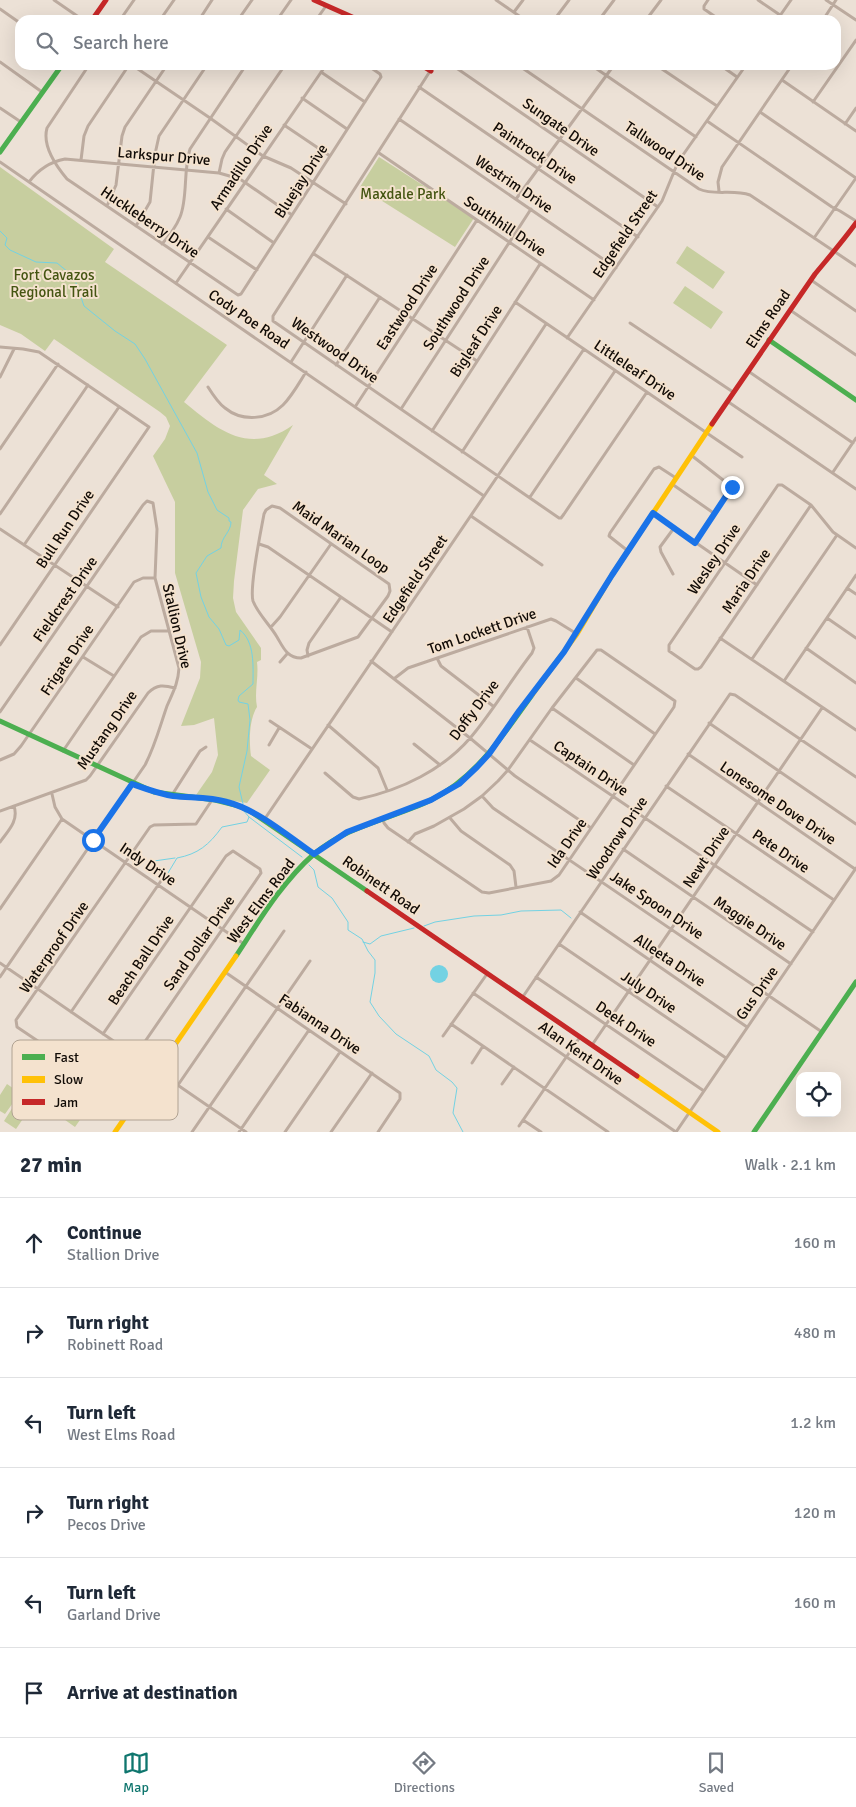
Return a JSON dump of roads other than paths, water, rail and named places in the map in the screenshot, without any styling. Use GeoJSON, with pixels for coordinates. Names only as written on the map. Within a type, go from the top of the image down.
{"type":"FeatureCollection","features":[{"type":"Feature","properties":{"kind":"main road"},"geometry":{"type":"LineString","coordinates":[[96,15],[106,0]]}},
{"type":"Feature","properties":{"kind":"main road"},"geometry":{"type":"LineString","coordinates":[[314,0],[346,15]]}},
{"type":"Feature","properties":{"kind":"main road"},"geometry":{"type":"LineString","coordinates":[[0,152],[58,70]]}},
{"type":"Feature","properties":{"kind":"main road","name":"Elms Road"},"geometry":{"type":"LineString","coordinates":[[706,432],[811,279],[833,251],[841,244],[856,222]]}},
{"type":"Feature","properties":{"kind":"main road"},"geometry":{"type":"LineString","coordinates":[[769,340],[856,400]]}},
{"type":"Feature","properties":{"kind":"main road","name":"West Elms Road"},"geometry":{"type":"LineString","coordinates":[[178,1040],[290,879],[314,854],[347,832],[419,806],[459,784],[489,754],[577,634],[628,551],[706,432]]}},
{"type":"Feature","properties":{"kind":"main road","name":"Robinett Road"},"geometry":{"type":"LineString","coordinates":[[0,721],[132,784],[172,796],[212,800],[236,805],[264,820],[718,1132]]}},
{"type":"Feature","properties":{"kind":"main road"},"geometry":{"type":"LineString","coordinates":[[754,1132],[856,982]]}},
{"type":"Feature","properties":{"kind":"main road","name":"West Elms Road"},"geometry":{"type":"LineString","coordinates":[[115,1132],[123,1120]]}},
{"type":"Feature","properties":{"kind":"street"},"geometry":{"type":"LineString","coordinates":[[54,0],[76,15]]}},
{"type":"Feature","properties":{"kind":"street"},"geometry":{"type":"LineString","coordinates":[[124,15],[134,0]]}},
{"type":"Feature","properties":{"kind":"street"},"geometry":{"type":"LineString","coordinates":[[164,15],[174,0]]}},
{"type":"Feature","properties":{"kind":"street"},"geometry":{"type":"LineString","coordinates":[[202,15],[212,0]]}},
{"type":"Feature","properties":{"kind":"street"},"geometry":{"type":"LineString","coordinates":[[242,15],[252,0]]}},
{"type":"Feature","properties":{"kind":"street"},"geometry":{"type":"LineString","coordinates":[[280,15],[291,0]]}},
{"type":"Feature","properties":{"kind":"street"},"geometry":{"type":"LineString","coordinates":[[496,0],[518,15]]}},
{"type":"Feature","properties":{"kind":"street"},"geometry":{"type":"LineString","coordinates":[[514,12],[523,0]]}},
{"type":"Feature","properties":{"kind":"street"},"geometry":{"type":"LineString","coordinates":[[558,15],[569,0]]}},
{"type":"Feature","properties":{"kind":"street"},"geometry":{"type":"LineString","coordinates":[[604,15],[614,0]]}},
{"type":"Feature","properties":{"kind":"street"},"geometry":{"type":"LineString","coordinates":[[649,15],[660,0]]}},
{"type":"Feature","properties":{"kind":"street"},"geometry":{"type":"LineString","coordinates":[[708,0],[704,9],[713,15]]}},
{"type":"Feature","properties":{"kind":"street"},"geometry":{"type":"LineString","coordinates":[[758,0],[780,15],[791,0]]}},
{"type":"Feature","properties":{"kind":"street"},"geometry":{"type":"LineString","coordinates":[[826,0],[856,20]]}},
{"type":"Feature","properties":{"kind":"street"},"geometry":{"type":"LineString","coordinates":[[826,15],[836,0]]}},
{"type":"Feature","properties":{"kind":"street"},"geometry":{"type":"LineString","coordinates":[[320,15],[326,6]]}},
{"type":"Feature","properties":{"kind":"street"},"geometry":{"type":"LineString","coordinates":[[0,9],[15,20]]}},
{"type":"Feature","properties":{"kind":"street"},"geometry":{"type":"LineString","coordinates":[[841,62],[856,40]]}},
{"type":"Feature","properties":{"kind":"street"},"geometry":{"type":"LineString","coordinates":[[0,62],[42,92]]}},
{"type":"Feature","properties":{"kind":"street","name":"Huckleberry Drive"},"geometry":{"type":"LineString","coordinates":[[86,70],[47,128],[45,138],[55,162],[67,179],[238,295]]}},
{"type":"Feature","properties":{"kind":"street"},"geometry":{"type":"LineString","coordinates":[[81,160],[84,136],[88,126],[127,70]]}},
{"type":"Feature","properties":{"kind":"street"},"geometry":{"type":"LineString","coordinates":[[139,70],[263,156],[285,165],[346,204]]}},
{"type":"Feature","properties":{"kind":"street"},"geometry":{"type":"LineString","coordinates":[[107,206],[116,185],[122,136],[125,127],[164,70]]}},
{"type":"Feature","properties":{"kind":"street"},"geometry":{"type":"LineString","coordinates":[[136,226],[150,202],[159,136],[204,70]]}},
{"type":"Feature","properties":{"kind":"street"},"geometry":{"type":"LineString","coordinates":[[162,244],[176,226],[181,215],[190,150],[243,70]]}},
{"type":"Feature","properties":{"kind":"street"},"geometry":{"type":"LineString","coordinates":[[219,173],[222,159],[282,70]]}},
{"type":"Feature","properties":{"kind":"street","name":"Bluejay Drive"},"geometry":{"type":"LineString","coordinates":[[238,295],[241,294],[257,270],[381,76],[373,70]]}},
{"type":"Feature","properties":{"kind":"street","name":"Sungate Drive"},"geometry":{"type":"LineString","coordinates":[[459,70],[658,207]]}},
{"type":"Feature","properties":{"kind":"street","name":"Tallwood Drive"},"geometry":{"type":"LineString","coordinates":[[525,70],[673,172],[703,190],[738,192],[750,195],[856,266]]}},
{"type":"Feature","properties":{"kind":"street"},"geometry":{"type":"LineString","coordinates":[[597,70],[696,137]]}},
{"type":"Feature","properties":{"kind":"street"},"geometry":{"type":"LineString","coordinates":[[516,199],[610,70]]}},
{"type":"Feature","properties":{"kind":"street"},"geometry":{"type":"LineString","coordinates":[[663,70],[717,106]]}},
{"type":"Feature","properties":{"kind":"street"},"geometry":{"type":"LineString","coordinates":[[727,70],[737,77]]}},
{"type":"Feature","properties":{"kind":"street","name":"Edgefield Street"},"geometry":{"type":"LineString","coordinates":[[568,338],[658,207],[665,195],[673,172],[742,70]]}},
{"type":"Feature","properties":{"kind":"street"},"geometry":{"type":"LineString","coordinates":[[720,191],[719,177],[722,167],[789,70]]}},
{"type":"Feature","properties":{"kind":"street"},"geometry":{"type":"LineString","coordinates":[[813,102],[835,70]]}},
{"type":"Feature","properties":{"kind":"street","name":"Westwood Drive"},"geometry":{"type":"LineString","coordinates":[[431,71],[272,318],[304,343],[560,518],[647,392]]}},
{"type":"Feature","properties":{"kind":"street"},"geometry":{"type":"LineString","coordinates":[[321,72],[365,102]]}},
{"type":"Feature","properties":{"kind":"street","name":"Armadillo Drive"},"geometry":{"type":"LineString","coordinates":[[176,283],[321,72]]}},
{"type":"Feature","properties":{"kind":"street"},"geometry":{"type":"LineString","coordinates":[[782,80],[856,131]]}},
{"type":"Feature","properties":{"kind":"street","name":"Paintrock Drive"},"geometry":{"type":"LineString","coordinates":[[420,87],[638,237]]}},
{"type":"Feature","properties":{"kind":"street"},"geometry":{"type":"LineString","coordinates":[[302,98],[347,129]]}},
{"type":"Feature","properties":{"kind":"street"},"geometry":{"type":"LineString","coordinates":[[0,108],[21,122]]}},
{"type":"Feature","properties":{"kind":"street"},"geometry":{"type":"LineString","coordinates":[[845,124],[856,108]]}},
{"type":"Feature","properties":{"kind":"street"},"geometry":{"type":"LineString","coordinates":[[760,112],[856,178],[814,238]]}},
{"type":"Feature","properties":{"kind":"street","name":"Westrim Drive"},"geometry":{"type":"LineString","coordinates":[[399,119],[616,268]]}},
{"type":"Feature","properties":{"kind":"street"},"geometry":{"type":"LineString","coordinates":[[707,121],[856,222]]}},
{"type":"Feature","properties":{"kind":"street"},"geometry":{"type":"LineString","coordinates":[[284,125],[330,156]]}},
{"type":"Feature","properties":{"kind":"street","name":"Southhill Drive"},"geometry":{"type":"LineString","coordinates":[[379,153],[594,300]]}},
{"type":"Feature","properties":{"kind":"street","name":"Larkspur Drive"},"geometry":{"type":"LineString","coordinates":[[29,182],[38,171],[65,159],[219,173],[245,182],[292,216]]}},
{"type":"Feature","properties":{"kind":"street","name":"Cody Poe Road"},"geometry":{"type":"LineString","coordinates":[[0,162],[484,496]]}},
{"type":"Feature","properties":{"kind":"street"},"geometry":{"type":"LineString","coordinates":[[226,209],[274,243]]}},
{"type":"Feature","properties":{"kind":"street","name":"Southwood Drive"},"geometry":{"type":"LineString","coordinates":[[401,409],[531,209]]}},
{"type":"Feature","properties":{"kind":"street","name":"Eastwood Drive"},"geometry":{"type":"LineString","coordinates":[[356,407],[477,220]]}},
{"type":"Feature","properties":{"kind":"street"},"geometry":{"type":"LineString","coordinates":[[208,237],[257,270]]}},
{"type":"Feature","properties":{"kind":"street"},"geometry":{"type":"LineString","coordinates":[[314,254],[477,361]]}},
{"type":"Feature","properties":{"kind":"street","name":"Bigleaf Drive"},"geometry":{"type":"LineString","coordinates":[[432,431],[540,264]]}},
{"type":"Feature","properties":{"kind":"street"},"geometry":{"type":"LineString","coordinates":[[291,362],[347,275]]}},
{"type":"Feature","properties":{"kind":"street"},"geometry":{"type":"LineString","coordinates":[[811,279],[856,310]]}},
{"type":"Feature","properties":{"kind":"street"},"geometry":{"type":"LineString","coordinates":[[336,365],[380,297]]}},
{"type":"Feature","properties":{"kind":"street","name":"Littleleaf Drive"},"geometry":{"type":"LineString","coordinates":[[515,302],[742,457]]}},
{"type":"Feature","properties":{"kind":"street"},"geometry":{"type":"LineString","coordinates":[[790,309],[856,355]]}},
{"type":"Feature","properties":{"kind":"street"},"geometry":{"type":"LineString","coordinates":[[630,323],[733,392]]}},
{"type":"Feature","properties":{"kind":"street"},"geometry":{"type":"LineString","coordinates":[[462,452],[546,324]]}},
{"type":"Feature","properties":{"kind":"street"},"geometry":{"type":"LineString","coordinates":[[0,347],[39,352],[119,407],[24,545]]}},
{"type":"Feature","properties":{"kind":"street"},"geometry":{"type":"LineString","coordinates":[[0,377],[14,349]]}},
{"type":"Feature","properties":{"kind":"street","name":"Edgefield Street"},"geometry":{"type":"LineString","coordinates":[[264,820],[584,349]]}},
{"type":"Feature","properties":{"kind":"street"},"geometry":{"type":"LineString","coordinates":[[0,449],[58,364]]}},
{"type":"Feature","properties":{"kind":"street"},"geometry":{"type":"LineString","coordinates":[[530,497],[616,370]]}},
{"type":"Feature","properties":{"kind":"street"},"geometry":{"type":"LineString","coordinates":[[748,371],[853,443]]}},
{"type":"Feature","properties":{"kind":"street"},"geometry":{"type":"LineString","coordinates":[[208,387],[220,404],[232,413],[248,417],[260,417],[270,414],[282,406],[306,372]]}},
{"type":"Feature","properties":{"kind":"street"},"geometry":{"type":"LineString","coordinates":[[0,514],[88,385]]}},
{"type":"Feature","properties":{"kind":"street"},"geometry":{"type":"LineString","coordinates":[[727,401],[856,489]]}},
{"type":"Feature","properties":{"kind":"street","name":"Bull Run Drive"},"geometry":{"type":"LineString","coordinates":[[0,645],[149,427],[119,407]]}},
{"type":"Feature","properties":{"kind":"street"},"geometry":{"type":"LineString","coordinates":[[833,472],[856,438]]}},
{"type":"Feature","properties":{"kind":"street"},"geometry":{"type":"LineString","coordinates":[[691,456],[732,487],[695,543]]}},
{"type":"Feature","properties":{"kind":"street"},"geometry":{"type":"LineString","coordinates":[[628,551],[609,536],[612,529],[656,467],[663,469],[676,478]]}},
{"type":"Feature","properties":{"kind":"street"},"geometry":{"type":"LineString","coordinates":[[672,484],[715,514]]}},
{"type":"Feature","properties":{"kind":"street","name":"Wesley Drive"},"geometry":{"type":"LineString","coordinates":[[698,669],[669,651],[668,648],[777,486],[780,484],[811,505]]}},
{"type":"Feature","properties":{"kind":"street","name":"Stallion Drive"},"geometry":{"type":"LineString","coordinates":[[0,977],[145,766],[155,746],[178,680],[179,668],[154,578],[157,529],[154,505],[150,501]]}},
{"type":"Feature","properties":{"kind":"street","name":"Fieldcrest Drive"},"geometry":{"type":"LineString","coordinates":[[0,712],[143,505],[150,501]]}},
{"type":"Feature","properties":{"kind":"street"},"geometry":{"type":"LineString","coordinates":[[811,505],[837,535],[856,548]]}},
{"type":"Feature","properties":{"kind":"street","name":"Maria Drive"},"geometry":{"type":"LineString","coordinates":[[698,669],[811,505]]}},
{"type":"Feature","properties":{"kind":"street","name":"Maid Marian Loop"},"geometry":{"type":"LineString","coordinates":[[272,506],[280,508],[389,584],[390,592],[363,632],[353,640],[308,656],[298,658],[287,654],[271,627],[255,606],[252,598],[259,544],[266,510],[272,506]]}},
{"type":"Feature","properties":{"kind":"street"},"geometry":{"type":"LineString","coordinates":[[653,513],[757,585]]}},
{"type":"Feature","properties":{"kind":"street"},"geometry":{"type":"LineString","coordinates":[[471,516],[542,565]]}},
{"type":"Feature","properties":{"kind":"street"},"geometry":{"type":"LineString","coordinates":[[673,574],[660,547],[674,528]]}},
{"type":"Feature","properties":{"kind":"street"},"geometry":{"type":"LineString","coordinates":[[0,529],[118,607]]}},
{"type":"Feature","properties":{"kind":"street"},"geometry":{"type":"LineString","coordinates":[[752,659],[837,535]]}},
{"type":"Feature","properties":{"kind":"street"},"geometry":{"type":"LineString","coordinates":[[259,544],[268,547],[392,632]]}},
{"type":"Feature","properties":{"kind":"street"},"geometry":{"type":"LineString","coordinates":[[271,627],[331,544]]}},
{"type":"Feature","properties":{"kind":"street"},"geometry":{"type":"LineString","coordinates":[[784,681],[856,575]]}},
{"type":"Feature","properties":{"kind":"street","name":"Frigate Drive"},"geometry":{"type":"LineString","coordinates":[[0,760],[14,754],[29,735],[134,582],[143,578],[154,578]]}},
{"type":"Feature","properties":{"kind":"street"},"geometry":{"type":"LineString","coordinates":[[847,588],[856,594]]}},
{"type":"Feature","properties":{"kind":"street"},"geometry":{"type":"LineString","coordinates":[[308,656],[309,643],[341,597]]}},
{"type":"Feature","properties":{"kind":"street"},"geometry":{"type":"LineString","coordinates":[[827,618],[856,638]]}},
{"type":"Feature","properties":{"kind":"street","name":"Tom Lockett Drive"},"geometry":{"type":"LineString","coordinates":[[395,678],[403,670],[527,627],[553,620],[577,634]]}},
{"type":"Feature","properties":{"kind":"street","name":"Doffy Drive"},"geometry":{"type":"LineString","coordinates":[[325,774],[356,799],[361,799],[420,777],[440,765],[470,738],[534,651],[527,627]]}},
{"type":"Feature","properties":{"kind":"street"},"geometry":{"type":"LineString","coordinates":[[63,751],[143,635],[150,631],[168,630]]}},
{"type":"Feature","properties":{"kind":"street"},"geometry":{"type":"LineString","coordinates":[[720,638],[856,730]]}},
{"type":"Feature","properties":{"kind":"street"},"geometry":{"type":"LineString","coordinates":[[806,648],[856,683]]}},
{"type":"Feature","properties":{"kind":"street","name":"Ida Drive"},"geometry":{"type":"LineString","coordinates":[[383,818],[388,828],[482,892],[489,893],[554,880],[592,828],[675,703],[673,699],[601,650],[597,650],[576,678]]}},
{"type":"Feature","properties":{"kind":"street"},"geometry":{"type":"LineString","coordinates":[[280,662],[287,654]]}},
{"type":"Feature","properties":{"kind":"street"},"geometry":{"type":"LineString","coordinates":[[83,657],[114,676]]}},
{"type":"Feature","properties":{"kind":"street"},"geometry":{"type":"LineString","coordinates":[[437,658],[446,670],[493,706]]}},
{"type":"Feature","properties":{"kind":"street"},"geometry":{"type":"LineString","coordinates":[[371,661],[395,678],[508,770],[592,828]]}},
{"type":"Feature","properties":{"kind":"street"},"geometry":{"type":"LineString","coordinates":[[408,842],[415,834],[450,818],[482,796],[508,770],[576,678],[656,734]]}},
{"type":"Feature","properties":{"kind":"street","name":"Mustang Drive"},"geometry":{"type":"LineString","coordinates":[[0,811],[81,783],[97,767],[148,692],[157,686],[164,685],[175,688]]}},
{"type":"Feature","properties":{"kind":"street","name":"Woodrow Drive"},"geometry":{"type":"LineString","coordinates":[[522,998],[728,695],[732,693],[800,739]]}},
{"type":"Feature","properties":{"kind":"street"},"geometry":{"type":"LineString","coordinates":[[552,708],[634,765]]}},
{"type":"Feature","properties":{"kind":"street","name":"Newt Drive"},"geometry":{"type":"LineString","coordinates":[[592,1045],[822,708]]}},
{"type":"Feature","properties":{"kind":"street"},"geometry":{"type":"LineString","coordinates":[[270,721],[312,749]]}},
{"type":"Feature","properties":{"kind":"street"},"geometry":{"type":"LineString","coordinates":[[709,723],[856,824]]}},
{"type":"Feature","properties":{"kind":"street"},"geometry":{"type":"LineString","coordinates":[[328,725],[378,768],[387,790]]}},
{"type":"Feature","properties":{"kind":"street"},"geometry":{"type":"LineString","coordinates":[[269,745],[280,728]]}},
{"type":"Feature","properties":{"kind":"street"},"geometry":{"type":"LineString","coordinates":[[800,739],[856,777]]}},
{"type":"Feature","properties":{"kind":"street","name":"Captain Drive"},"geometry":{"type":"LineString","coordinates":[[530,740],[813,932]]}},
{"type":"Feature","properties":{"kind":"street"},"geometry":{"type":"LineString","coordinates":[[414,744],[440,765]]}},
{"type":"Feature","properties":{"kind":"street"},"geometry":{"type":"LineString","coordinates":[[172,796],[200,751],[206,747]]}},
{"type":"Feature","properties":{"kind":"street","name":"Lonesome Dove Drive"},"geometry":{"type":"LineString","coordinates":[[688,754],[856,869]]}},
{"type":"Feature","properties":{"kind":"street","name":"Pete Drive"},"geometry":{"type":"LineString","coordinates":[[666,786],[834,900]]}},
{"type":"Feature","properties":{"kind":"street"},"geometry":{"type":"LineString","coordinates":[[0,910],[62,819],[55,807],[52,794]]}},
{"type":"Feature","properties":{"kind":"street","name":"Jake Spoon Drive"},"geometry":{"type":"LineString","coordinates":[[482,796],[494,808],[822,1032]]}},
{"type":"Feature","properties":{"kind":"street","name":"Waterproof Drive"},"geometry":{"type":"LineString","coordinates":[[36,1040],[17,1027],[16,1020],[152,825],[196,824],[212,800]]}},
{"type":"Feature","properties":{"kind":"street"},"geometry":{"type":"LineString","coordinates":[[0,842],[16,818],[14,806]]}},
{"type":"Feature","properties":{"kind":"street"},"geometry":{"type":"LineString","coordinates":[[450,818],[461,831],[510,865],[514,871],[516,887]]}},
{"type":"Feature","properties":{"kind":"street","name":"Indy Drive"},"geometry":{"type":"LineString","coordinates":[[62,819],[244,944]]}},
{"type":"Feature","properties":{"kind":"street","name":"Maggie Drive"},"geometry":{"type":"LineString","coordinates":[[623,849],[791,964]]}},
{"type":"Feature","properties":{"kind":"street","name":"Beach Ball Drive"},"geometry":{"type":"LineString","coordinates":[[104,1034],[226,856],[233,851]]}},
{"type":"Feature","properties":{"kind":"street","name":"Sand Dollar Drive"},"geometry":{"type":"LineString","coordinates":[[146,1040],[261,873],[260,869],[233,851]]}},
{"type":"Feature","properties":{"kind":"street","name":"Gus Drive"},"geometry":{"type":"LineString","coordinates":[[676,1132],[856,869]]}},
{"type":"Feature","properties":{"kind":"street"},"geometry":{"type":"LineString","coordinates":[[71,1012],[165,875]]}},
{"type":"Feature","properties":{"kind":"street","name":"Alleeta Drive"},"geometry":{"type":"LineString","coordinates":[[580,912],[747,1026]]}},
{"type":"Feature","properties":{"kind":"street"},"geometry":{"type":"LineString","coordinates":[[246,1132],[240,1130],[178,1085],[284,932]]}},
{"type":"Feature","properties":{"kind":"street","name":"July Drive"},"geometry":{"type":"LineString","coordinates":[[558,944],[726,1058]]}},
{"type":"Feature","properties":{"kind":"street"},"geometry":{"type":"LineString","coordinates":[[192,1132],[310,961]]}},
{"type":"Feature","properties":{"kind":"street"},"geometry":{"type":"LineString","coordinates":[[0,963],[112,1040]]}},
{"type":"Feature","properties":{"kind":"street","name":"Fabianna Drive"},"geometry":{"type":"LineString","coordinates":[[225,972],[401,1095],[378,1132]]}},
{"type":"Feature","properties":{"kind":"street"},"geometry":{"type":"LineString","coordinates":[[444,1036],[487,973]]}},
{"type":"Feature","properties":{"kind":"street","name":"Deek Drive"},"geometry":{"type":"LineString","coordinates":[[536,977],[704,1091]]}},
{"type":"Feature","properties":{"kind":"street","name":"Alan Kent Drive"},"geometry":{"type":"LineString","coordinates":[[473,993],[676,1132]]}},
{"type":"Feature","properties":{"kind":"street"},"geometry":{"type":"LineString","coordinates":[[451,1024],[608,1132]]}},
{"type":"Feature","properties":{"kind":"street"},"geometry":{"type":"LineString","coordinates":[[240,1130],[309,1030]]}},
{"type":"Feature","properties":{"kind":"street"},"geometry":{"type":"LineString","coordinates":[[519,1126],[580,1037]]}},
{"type":"Feature","properties":{"kind":"street"},"geometry":{"type":"LineString","coordinates":[[472,1063],[483,1046]]}},
{"type":"Feature","properties":{"kind":"street"},"geometry":{"type":"LineString","coordinates":[[285,1132],[340,1052]]}},
{"type":"Feature","properties":{"kind":"street"},"geometry":{"type":"LineString","coordinates":[[502,1084],[514,1067]]}},
{"type":"Feature","properties":{"kind":"street"},"geometry":{"type":"LineString","coordinates":[[331,1132],[372,1073]]}},
{"type":"Feature","properties":{"kind":"street"},"geometry":{"type":"LineString","coordinates":[[523,1120],[541,1132]]}},
{"type":"Feature","properties":{"kind":"water"},"geometry":{"type":"Polygon","coordinates":[[[439,965],[445,968],[448,974],[445,980],[439,983],[433,980],[430,974],[433,968],[439,965]]]}},
{"type":"Feature","properties":{"kind":"waterway"},"geometry":{"type":"LineString","coordinates":[[0,231],[7,238],[5,245],[10,250],[36,262],[57,263],[75,281]]}},
{"type":"Feature","properties":{"kind":"waterway"},"geometry":{"type":"LineString","coordinates":[[76,283],[84,306],[115,331],[135,344],[145,359],[197,453],[208,492],[217,510],[229,518],[231,522],[221,548],[207,556],[196,573],[201,597],[209,617],[219,629],[226,645],[229,646],[239,640],[240,630],[245,635],[251,648],[253,684],[239,696],[238,700],[248,704],[250,720],[247,751],[239,787],[243,804]]}},
{"type":"Feature","properties":{"kind":"waterway"},"geometry":{"type":"LineString","coordinates":[[168,873],[177,858],[202,848],[222,827],[247,822],[249,817],[243,810]]}},
{"type":"Feature","properties":{"kind":"waterway"},"geometry":{"type":"LineString","coordinates":[[249,817],[302,857]]}},
{"type":"Feature","properties":{"kind":"waterway"},"geometry":{"type":"LineString","coordinates":[[154,861],[175,858]]}},
{"type":"Feature","properties":{"kind":"waterway"},"geometry":{"type":"LineString","coordinates":[[309,865],[314,870],[318,887],[332,898],[348,922],[348,930],[362,939],[375,960],[375,973],[370,1002],[379,1016],[396,1034],[429,1056],[436,1070],[457,1088],[453,1113],[463,1132]]}},
{"type":"Feature","properties":{"kind":"waterway"},"geometry":{"type":"LineString","coordinates":[[424,926],[435,922],[521,911],[561,910],[571,918]]}},
{"type":"Feature","properties":{"kind":"waterway"},"geometry":{"type":"LineString","coordinates":[[363,942],[370,944],[381,936],[414,928]]}},
{"type":"Feature","properties":{"kind":"park label","name":"Maxdale Park"},"geometry":{"type":"Point","coordinates":[403,194]}},
{"type":"Feature","properties":{"kind":"park label","name":"Fort Cavazos Regional Trail"},"geometry":{"type":"Point","coordinates":[54,284]}}]}
